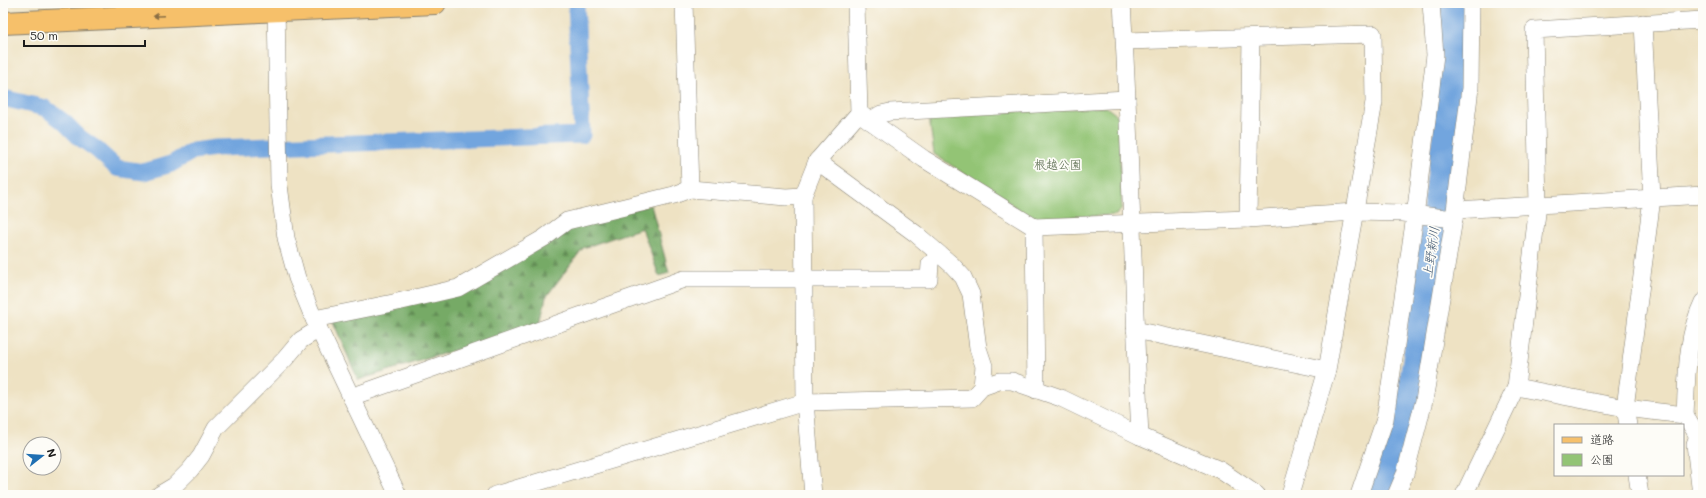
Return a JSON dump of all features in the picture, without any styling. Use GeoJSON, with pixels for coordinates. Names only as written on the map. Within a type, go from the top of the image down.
{"type":"FeatureCollection","features":[{"type":"Feature","properties":{"kind":"main road"},"geometry":{"type":"LineString","coordinates":[[3,23],[276,6],[435,3]]}},
{"type":"Feature","properties":{"kind":"street"},"geometry":{"type":"LineString","coordinates":[[684,3],[690,189]]}},
{"type":"Feature","properties":{"kind":"street"},"geometry":{"type":"LineString","coordinates":[[856,3],[864,117]]}},
{"type":"Feature","properties":{"kind":"street"},"geometry":{"type":"LineString","coordinates":[[1122,3],[1125,41],[1140,436]]}},
{"type":"Feature","properties":{"kind":"street"},"geometry":{"type":"LineString","coordinates":[[1359,495],[1385,419],[1415,216],[1435,55],[1431,3]]}},
{"type":"Feature","properties":{"kind":"street"},"geometry":{"type":"LineString","coordinates":[[1396,495],[1405,474],[1424,401],[1470,88],[1471,3]]}},
{"type":"Feature","properties":{"kind":"street"},"geometry":{"type":"LineString","coordinates":[[276,6],[279,185],[286,238],[297,278],[316,324],[398,495]]}},
{"type":"Feature","properties":{"kind":"street"},"geometry":{"type":"LineString","coordinates":[[1464,495],[1516,387],[1538,205],[1534,30],[1703,20]]}},
{"type":"Feature","properties":{"kind":"street"},"geometry":{"type":"LineString","coordinates":[[1628,424],[1625,408],[1652,198],[1643,23]]}},
{"type":"Feature","properties":{"kind":"street"},"geometry":{"type":"LineString","coordinates":[[1125,41],[1373,34],[1374,102],[1327,370],[1290,495]]}},
{"type":"Feature","properties":{"kind":"street"},"geometry":{"type":"LineString","coordinates":[[1248,219],[1251,38]]}},
{"type":"Feature","properties":{"kind":"street"},"geometry":{"type":"LineString","coordinates":[[813,495],[805,402],[803,196],[817,161],[864,117],[890,112],[1127,99]]}},
{"type":"Feature","properties":{"kind":"street"},"geometry":{"type":"LineString","coordinates":[[864,117],[924,159],[1034,227],[1248,219],[1355,212],[1403,213],[1415,216],[1452,216],[1538,205],[1703,194]]}},
{"type":"Feature","properties":{"kind":"street"},"geometry":{"type":"LineString","coordinates":[[817,161],[916,234],[952,265],[963,277],[971,294],[978,348],[984,366],[982,387]]}},
{"type":"Feature","properties":{"kind":"street"},"geometry":{"type":"LineString","coordinates":[[159,495],[174,486],[190,470],[201,456],[216,428],[285,359],[316,324],[393,303],[458,288],[544,238],[567,221],[674,195],[690,189],[786,197],[803,196]]}},
{"type":"Feature","properties":{"kind":"street"},"geometry":{"type":"LineString","coordinates":[[1034,227],[1036,390]]}},
{"type":"Feature","properties":{"kind":"street"},"geometry":{"type":"LineString","coordinates":[[351,397],[684,279],[929,279],[930,264]]}},
{"type":"Feature","properties":{"kind":"street"},"geometry":{"type":"LineString","coordinates":[[1701,495],[1695,444],[1700,436],[1686,415],[1690,340],[1703,302]]}},
{"type":"Feature","properties":{"kind":"street"},"geometry":{"type":"LineString","coordinates":[[1135,330],[1327,370]]}},
{"type":"Feature","properties":{"kind":"street"},"geometry":{"type":"LineString","coordinates":[[495,495],[805,402],[972,398],[982,387],[999,381],[1012,381],[1061,398],[1140,436],[1220,470],[1257,495]]}},
{"type":"Feature","properties":{"kind":"street"},"geometry":{"type":"LineString","coordinates":[[1516,387],[1625,408],[1686,415]]}},
{"type":"Feature","properties":{"kind":"street"},"geometry":{"type":"LineString","coordinates":[[1637,476],[1640,495]]}},
{"type":"Feature","properties":{"kind":"green space","name":"根越公園"},"geometry":{"type":"Polygon","coordinates":[[[1106,107],[1118,116],[1122,209],[1116,215],[1034,219],[934,154],[929,116],[1106,107]]]}},
{"type":"Feature","properties":{"kind":"green space"},"geometry":{"type":"Polygon","coordinates":[[[651,205],[669,273],[659,276],[642,228],[583,248],[546,297],[540,324],[358,380],[332,319],[459,292],[573,225],[651,205]]]}},
{"type":"Feature","properties":{"kind":"waterway"},"geometry":{"type":"LineString","coordinates":[[3,98],[45,108],[64,122],[79,137],[96,149],[117,168],[144,172],[171,164],[193,151],[216,148],[582,135],[576,3]]}},
{"type":"Feature","properties":{"kind":"waterway","name":"上野新川"},"geometry":{"type":"LineString","coordinates":[[1377,495],[1392,459],[1410,407],[1448,124],[1453,34],[1451,3]]}}]}
